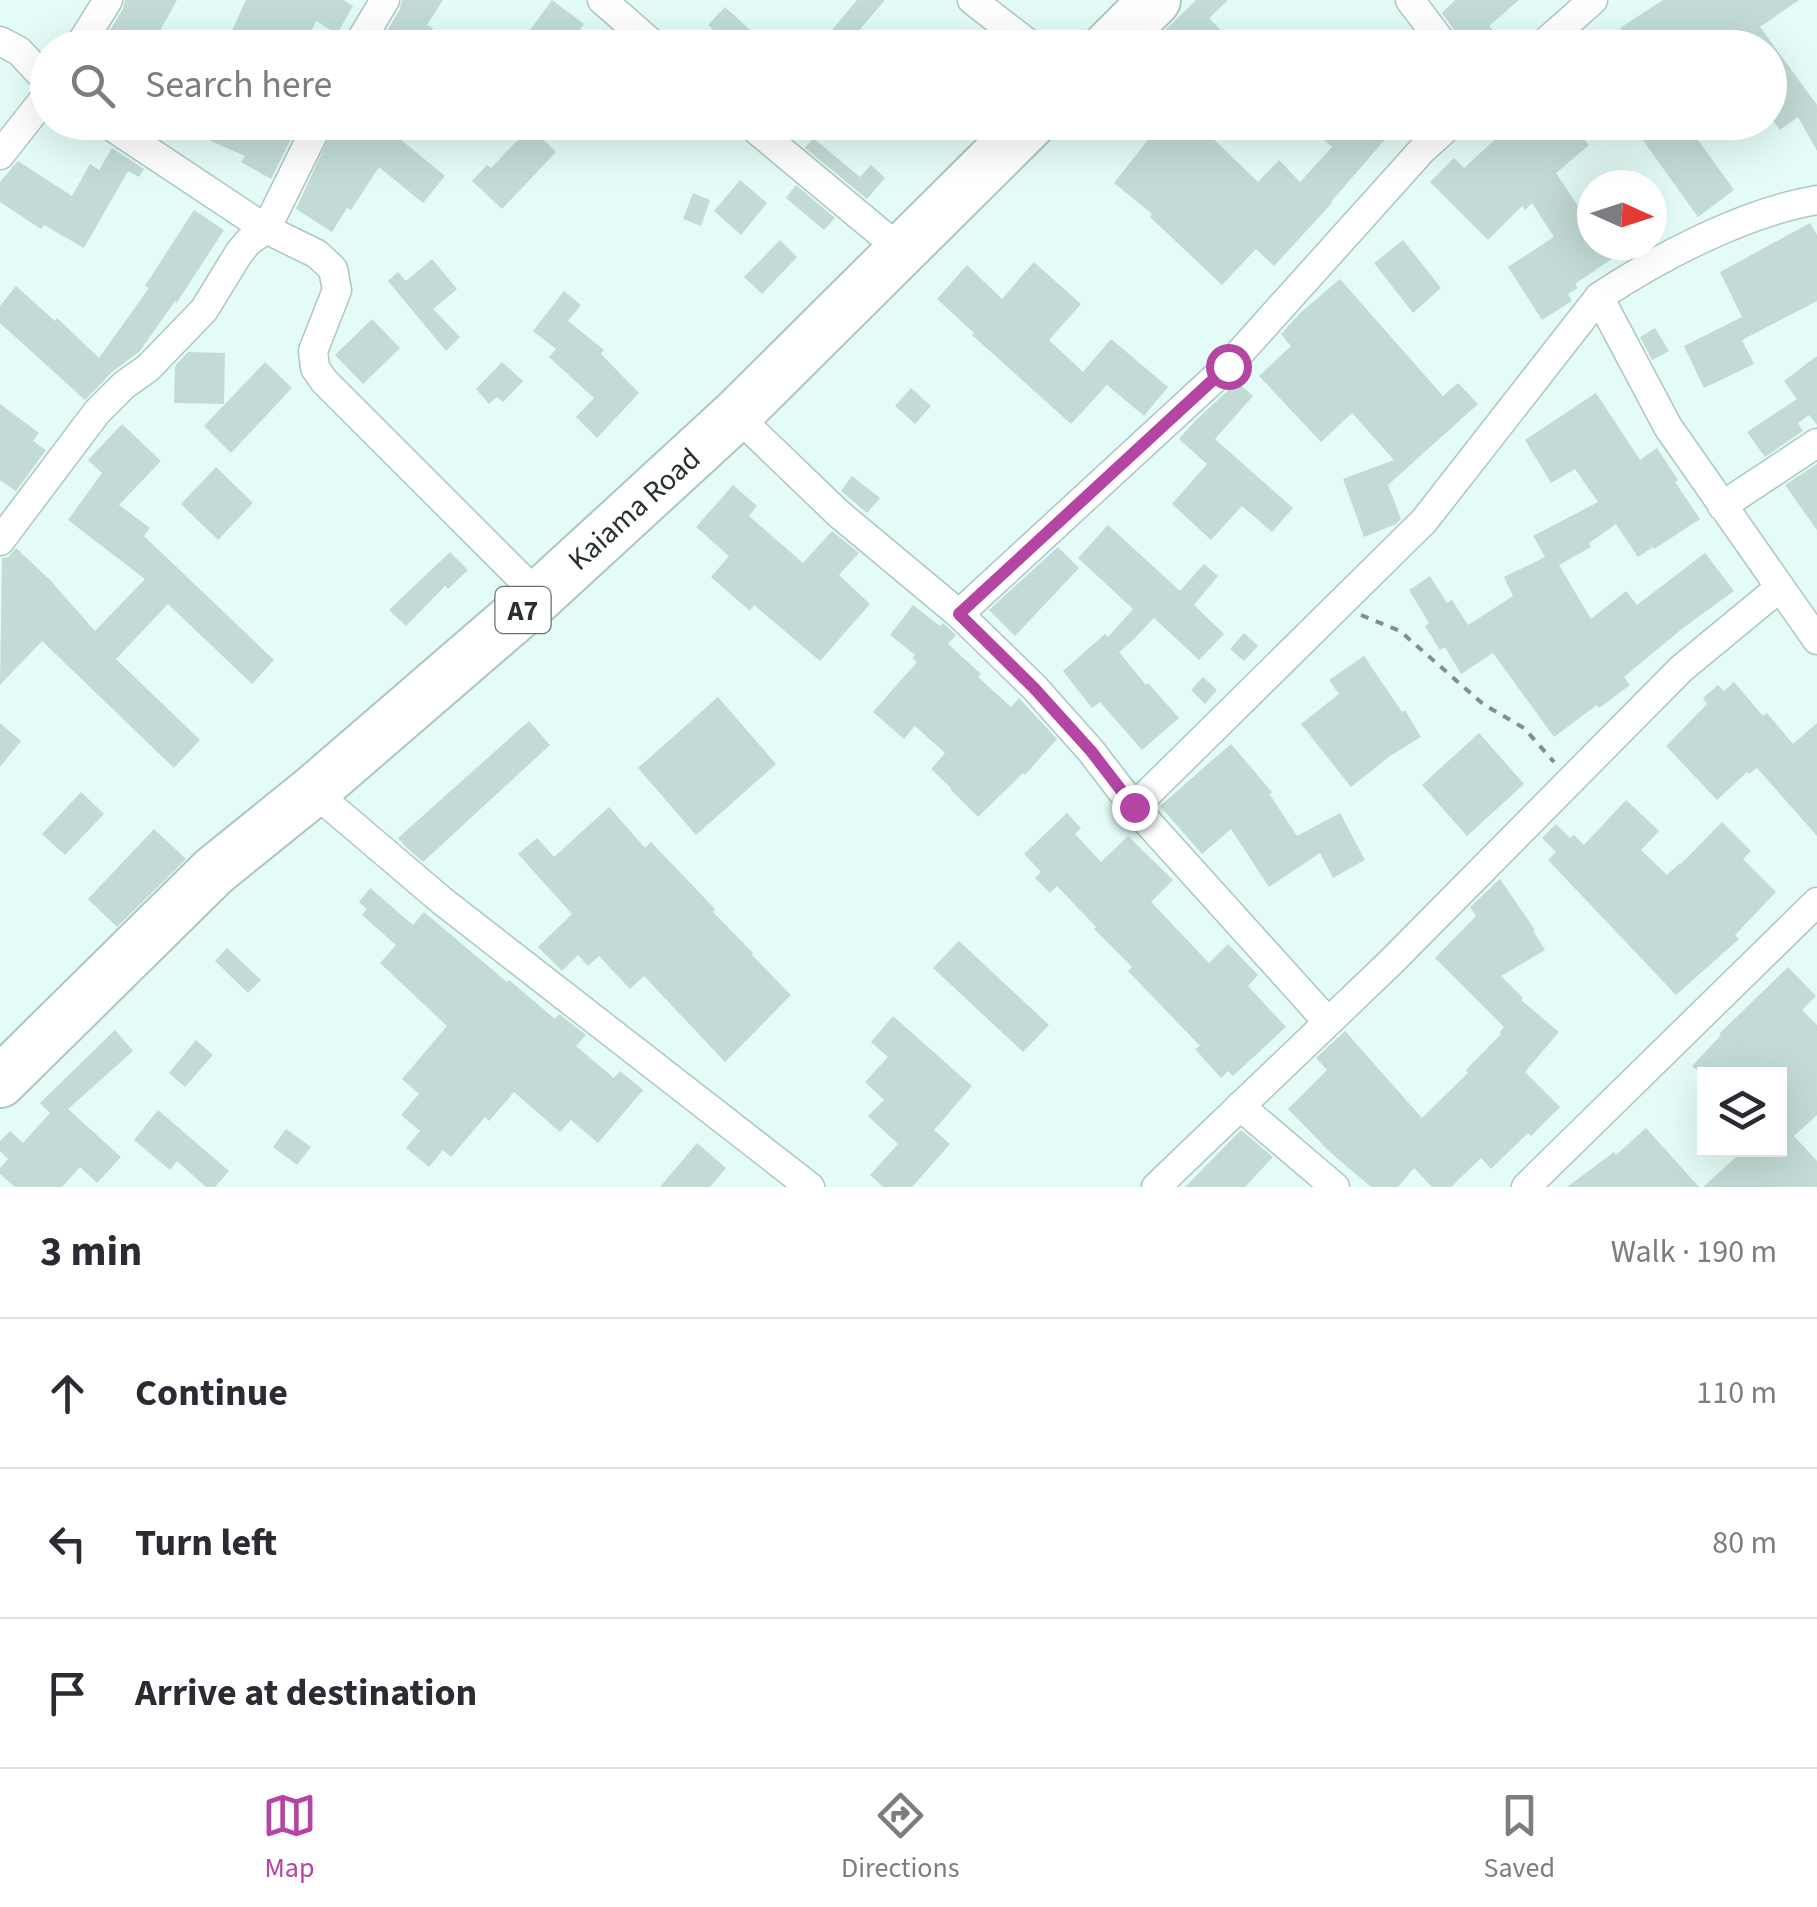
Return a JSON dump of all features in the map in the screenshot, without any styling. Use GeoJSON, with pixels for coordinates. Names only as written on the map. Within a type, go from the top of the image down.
{"type":"FeatureCollection","features":[{"type":"Feature","properties":{"kind":"highway"},"geometry":{"type":"LineString","coordinates":[[1125,30],[1154,0]]}},
{"type":"Feature","properties":{"kind":"highway","name":"Kaiama Road"},"geometry":{"type":"LineString","coordinates":[[0,1082],[214,871],[539,596],[736,416],[1014,140]]}},
{"type":"Feature","properties":{"kind":"street"},"geometry":{"type":"LineString","coordinates":[[89,30],[108,0]]}},
{"type":"Feature","properties":{"kind":"street"},"geometry":{"type":"LineString","coordinates":[[367,30],[385,0]]}},
{"type":"Feature","properties":{"kind":"street"},"geometry":{"type":"LineString","coordinates":[[602,0],[636,30]]}},
{"type":"Feature","properties":{"kind":"street"},"geometry":{"type":"LineString","coordinates":[[972,0],[1011,30]]}},
{"type":"Feature","properties":{"kind":"street"},"geometry":{"type":"LineString","coordinates":[[1410,0],[1432,30]]}},
{"type":"Feature","properties":{"kind":"street"},"geometry":{"type":"LineString","coordinates":[[1559,30],[1593,0]]}},
{"type":"Feature","properties":{"kind":"street"},"geometry":{"type":"LineString","coordinates":[[0,40],[30,63]]}},
{"type":"Feature","properties":{"kind":"street"},"geometry":{"type":"LineString","coordinates":[[0,155],[30,117]]}},
{"type":"Feature","properties":{"kind":"street"},"geometry":{"type":"LineString","coordinates":[[132,140],[266,229],[317,254],[334,269],[337,290],[313,352],[324,381],[539,596]]}},
{"type":"Feature","properties":{"kind":"street"},"geometry":{"type":"LineString","coordinates":[[0,541],[97,412],[148,368],[204,310],[239,253],[266,229],[310,140]]}},
{"type":"Feature","properties":{"kind":"street"},"geometry":{"type":"LineString","coordinates":[[769,140],[902,251]]}},
{"type":"Feature","properties":{"kind":"street"},"geometry":{"type":"LineString","coordinates":[[959,614],[1228,366],[1434,140]]}},
{"type":"Feature","properties":{"kind":"street"},"geometry":{"type":"LineString","coordinates":[[1134,807],[1424,521],[1599,297],[1634,273],[1713,233],[1817,200]]}},
{"type":"Feature","properties":{"kind":"street"},"geometry":{"type":"LineString","coordinates":[[1599,297],[1668,427],[1817,640]]}},
{"type":"Feature","properties":{"kind":"street"},"geometry":{"type":"LineString","coordinates":[[736,416],[839,514],[959,614],[1034,688],[1091,751],[1134,807],[1328,1022]]}},
{"type":"Feature","properties":{"kind":"street"},"geometry":{"type":"LineString","coordinates":[[1722,506],[1817,443]]}},
{"type":"Feature","properties":{"kind":"street"},"geometry":{"type":"LineString","coordinates":[[1156,1187],[1391,962],[1682,669],[1779,588]]}},
{"type":"Feature","properties":{"kind":"street"},"geometry":{"type":"LineString","coordinates":[[313,791],[441,900],[810,1187]]}},
{"type":"Feature","properties":{"kind":"street"},"geometry":{"type":"LineString","coordinates":[[1526,1187],[1817,902]]}},
{"type":"Feature","properties":{"kind":"street"},"geometry":{"type":"LineString","coordinates":[[1240,1106],[1335,1187]]}},
{"type":"Feature","properties":{"kind":"path"},"geometry":{"type":"LineString","coordinates":[[1338,605],[1400,631],[1483,704],[1524,728],[1571,780]]}},
{"type":"Feature","properties":{"kind":"building"},"geometry":{"type":"Polygon","coordinates":[[[125,0],[177,0],[160,30],[110,30],[125,0]]]}},
{"type":"Feature","properties":{"kind":"building"},"geometry":{"type":"Polygon","coordinates":[[[246,0],[344,0],[353,6],[339,30],[331,30],[316,21],[312,30],[232,30],[246,0]]]}},
{"type":"Feature","properties":{"kind":"building"},"geometry":{"type":"Polygon","coordinates":[[[402,0],[443,0],[427,25],[432,30],[388,30],[402,0]]]}},
{"type":"Feature","properties":{"kind":"building"},"geometry":{"type":"Polygon","coordinates":[[[552,0],[584,24],[580,30],[530,30],[552,0]]]}},
{"type":"Feature","properties":{"kind":"building"},"geometry":{"type":"Polygon","coordinates":[[[857,0],[885,0],[859,30],[832,30],[857,0]]]}},
{"type":"Feature","properties":{"kind":"building"},"geometry":{"type":"Polygon","coordinates":[[[1196,0],[1228,0],[1209,18],[1221,30],[1165,30],[1196,0]]]}},
{"type":"Feature","properties":{"kind":"building"},"geometry":{"type":"Polygon","coordinates":[[[1455,0],[1519,0],[1489,26],[1493,30],[1454,30],[1442,13],[1455,0]]]}},
{"type":"Feature","properties":{"kind":"building"},"geometry":{"type":"Polygon","coordinates":[[[1663,0],[1799,0],[1760,27],[1762,30],[1620,28],[1663,0]]]}},
{"type":"Feature","properties":{"kind":"building"},"geometry":{"type":"Polygon","coordinates":[[[725,7],[750,30],[713,30],[708,25],[725,7]]]}},
{"type":"Feature","properties":{"kind":"building"},"geometry":{"type":"Polygon","coordinates":[[[1787,64],[1817,105],[1817,151],[1798,117],[1787,125],[1787,64]]]}},
{"type":"Feature","properties":{"kind":"building"},"geometry":{"type":"Polygon","coordinates":[[[209,140],[290,140],[271,179],[241,162],[245,156],[209,140]]]}},
{"type":"Feature","properties":{"kind":"building"},"geometry":{"type":"Polygon","coordinates":[[[328,140],[401,140],[445,176],[423,203],[379,167],[332,232],[296,209],[328,140]]]}},
{"type":"Feature","properties":{"kind":"building"},"geometry":{"type":"Polygon","coordinates":[[[518,140],[544,140],[556,152],[502,209],[472,181],[487,165],[491,168],[518,140]]]}},
{"type":"Feature","properties":{"kind":"building"},"geometry":{"type":"Polygon","coordinates":[[[815,140],[860,177],[871,165],[885,178],[867,199],[805,148],[815,140]]]}},
{"type":"Feature","properties":{"kind":"building"},"geometry":{"type":"Polygon","coordinates":[[[1148,140],[1214,140],[1258,182],[1279,160],[1300,182],[1332,147],[1324,140],[1384,140],[1274,266],[1256,249],[1222,285],[1150,217],[1152,214],[1114,183],[1148,140]]]}},
{"type":"Feature","properties":{"kind":"building"},"geometry":{"type":"Polygon","coordinates":[[[1494,140],[1585,140],[1589,145],[1556,173],[1577,204],[1577,260],[1610,260],[1575,284],[1578,288],[1568,294],[1572,301],[1542,320],[1508,267],[1554,237],[1532,203],[1525,210],[1522,206],[1488,240],[1430,182],[1454,158],[1464,168],[1494,140]]]}},
{"type":"Feature","properties":{"kind":"building"},"geometry":{"type":"Polygon","coordinates":[[[1643,140],[1698,140],[1734,190],[1698,217],[1643,140]]]}},
{"type":"Feature","properties":{"kind":"building"},"geometry":{"type":"Polygon","coordinates":[[[112,148],[144,169],[139,177],[128,171],[84,248],[44,225],[41,229],[0,202],[0,182],[18,161],[72,196],[90,164],[99,170],[112,148]]]}},
{"type":"Feature","properties":{"kind":"building"},"geometry":{"type":"Polygon","coordinates":[[[740,180],[767,203],[741,235],[714,211],[740,180]]]}},
{"type":"Feature","properties":{"kind":"building"},"geometry":{"type":"Polygon","coordinates":[[[796,185],[835,218],[824,230],[786,198],[796,185]]]}},
{"type":"Feature","properties":{"kind":"building"},"geometry":{"type":"Polygon","coordinates":[[[693,193],[710,200],[701,226],[683,219],[693,193]]]}},
{"type":"Feature","properties":{"kind":"building"},"geometry":{"type":"Polygon","coordinates":[[[194,210],[224,230],[139,352],[85,400],[0,323],[0,306],[16,286],[99,358],[149,288],[145,286],[194,210]]]}},
{"type":"Feature","properties":{"kind":"building"},"geometry":{"type":"Polygon","coordinates":[[[1810,223],[1817,235],[1817,301],[1742,340],[1754,364],[1704,388],[1684,346],[1742,317],[1720,272],[1810,223]]]}},
{"type":"Feature","properties":{"kind":"building"},"geometry":{"type":"Polygon","coordinates":[[[780,240],[797,257],[762,294],[744,277],[780,240]]]}},
{"type":"Feature","properties":{"kind":"building"},"geometry":{"type":"Polygon","coordinates":[[[1403,240],[1441,288],[1413,313],[1374,263],[1403,240]]]}},
{"type":"Feature","properties":{"kind":"building"},"geometry":{"type":"Polygon","coordinates":[[[432,259],[457,289],[433,309],[460,337],[446,351],[388,281],[398,272],[406,281],[432,259]]]}},
{"type":"Feature","properties":{"kind":"building"},"geometry":{"type":"Polygon","coordinates":[[[1034,262],[1081,304],[1049,340],[1083,372],[1111,339],[1168,387],[1144,416],[1107,385],[1071,424],[937,299],[967,265],[1002,299],[1034,262]]]}},
{"type":"Feature","properties":{"kind":"building"},"geometry":{"type":"Polygon","coordinates":[[[1340,279],[1443,396],[1458,383],[1478,404],[1388,485],[1401,519],[1364,537],[1343,479],[1394,460],[1352,413],[1321,442],[1259,376],[1291,346],[1281,334],[1340,279]]]}},
{"type":"Feature","properties":{"kind":"building"},"geometry":{"type":"Polygon","coordinates":[[[564,291],[581,305],[568,321],[604,350],[601,354],[639,393],[597,438],[576,417],[594,398],[549,357],[556,349],[533,331],[564,291]]]}},
{"type":"Feature","properties":{"kind":"building"},"geometry":{"type":"Polygon","coordinates":[[[372,319],[400,348],[363,384],[335,355],[372,319]]]}},
{"type":"Feature","properties":{"kind":"building"},"geometry":{"type":"Polygon","coordinates":[[[1655,328],[1669,351],[1652,360],[1640,337],[1655,328]]]}},
{"type":"Feature","properties":{"kind":"building"},"geometry":{"type":"Polygon","coordinates":[[[188,352],[225,353],[224,404],[174,403],[175,366],[188,352]]]}},
{"type":"Feature","properties":{"kind":"building"},"geometry":{"type":"Polygon","coordinates":[[[1817,356],[1817,425],[1809,415],[1798,423],[1803,431],[1765,457],[1747,432],[1797,399],[1784,381],[1817,356]]]}},
{"type":"Feature","properties":{"kind":"building"},"geometry":{"type":"Polygon","coordinates":[[[265,362],[292,388],[231,453],[204,426],[265,362]]]}},
{"type":"Feature","properties":{"kind":"building"},"geometry":{"type":"Polygon","coordinates":[[[502,362],[523,381],[503,402],[497,397],[489,404],[476,389],[502,362]]]}},
{"type":"Feature","properties":{"kind":"building"},"geometry":{"type":"Polygon","coordinates":[[[1237,382],[1253,396],[1215,439],[1293,508],[1272,532],[1242,506],[1211,540],[1172,504],[1207,464],[1179,439],[1237,382]]]}},
{"type":"Feature","properties":{"kind":"building"},"geometry":{"type":"Polygon","coordinates":[[[911,388],[931,406],[915,424],[895,406],[911,388]]]}},
{"type":"Feature","properties":{"kind":"building"},"geometry":{"type":"Polygon","coordinates":[[[1596,393],[1640,460],[1657,448],[1700,519],[1638,557],[1616,524],[1589,543],[1591,547],[1559,565],[1591,619],[1626,591],[1637,605],[1705,553],[1734,591],[1624,677],[1630,685],[1554,737],[1493,653],[1461,674],[1445,647],[1440,650],[1425,626],[1429,623],[1409,590],[1430,576],[1447,603],[1452,600],[1468,625],[1513,596],[1504,577],[1545,557],[1533,536],[1598,502],[1575,469],[1551,483],[1525,440],[1596,393]]]}},
{"type":"Feature","properties":{"kind":"building"},"geometry":{"type":"Polygon","coordinates":[[[0,404],[39,433],[33,441],[46,450],[16,491],[0,480],[0,404]]]}},
{"type":"Feature","properties":{"kind":"building"},"geometry":{"type":"Polygon","coordinates":[[[122,424],[161,461],[119,505],[150,528],[144,536],[274,660],[252,684],[168,604],[116,659],[200,740],[174,768],[42,641],[0,685],[2,558],[16,548],[95,631],[145,579],[68,520],[102,473],[88,460],[122,424]]]}},
{"type":"Feature","properties":{"kind":"building"},"geometry":{"type":"Polygon","coordinates":[[[1817,464],[1817,530],[1785,485],[1817,464]]]}},
{"type":"Feature","properties":{"kind":"building"},"geometry":{"type":"Polygon","coordinates":[[[216,467],[253,503],[218,540],[181,504],[216,467]]]}},
{"type":"Feature","properties":{"kind":"building"},"geometry":{"type":"Polygon","coordinates":[[[852,476],[880,498],[867,513],[841,491],[852,476]]]}},
{"type":"Feature","properties":{"kind":"building"},"geometry":{"type":"Polygon","coordinates":[[[733,485],[757,506],[749,516],[803,563],[832,531],[859,553],[839,575],[870,604],[820,661],[754,605],[750,611],[711,577],[729,556],[696,527],[733,485]]]}},
{"type":"Feature","properties":{"kind":"building"},"geometry":{"type":"Polygon","coordinates":[[[1108,525],[1180,591],[1204,564],[1218,576],[1194,605],[1224,634],[1199,660],[1154,618],[1119,652],[1179,718],[1142,750],[1100,702],[1092,708],[1063,671],[1105,634],[1108,637],[1133,609],[1078,558],[1108,525]]]}},
{"type":"Feature","properties":{"kind":"building"},"geometry":{"type":"Polygon","coordinates":[[[1058,547],[1079,568],[1015,636],[989,610],[1058,547]]]}},
{"type":"Feature","properties":{"kind":"building"},"geometry":{"type":"Polygon","coordinates":[[[450,552],[468,570],[448,589],[445,586],[406,626],[389,610],[450,552]]]}},
{"type":"Feature","properties":{"kind":"building"},"geometry":{"type":"Polygon","coordinates":[[[913,605],[956,635],[948,644],[981,674],[978,677],[1011,707],[1019,698],[1057,739],[1025,775],[978,817],[931,769],[945,753],[915,726],[904,739],[873,712],[917,662],[912,658],[915,655],[890,635],[913,605]]]}},
{"type":"Feature","properties":{"kind":"building"},"geometry":{"type":"Polygon","coordinates":[[[1244,633],[1258,646],[1244,661],[1230,649],[1244,633]]]}},
{"type":"Feature","properties":{"kind":"building"},"geometry":{"type":"Polygon","coordinates":[[[1364,656],[1421,737],[1351,787],[1301,724],[1339,694],[1329,680],[1364,656]]]}},
{"type":"Feature","properties":{"kind":"building"},"geometry":{"type":"Polygon","coordinates":[[[1203,677],[1217,690],[1205,704],[1191,690],[1203,677]]]}},
{"type":"Feature","properties":{"kind":"building"},"geometry":{"type":"Polygon","coordinates":[[[1734,682],[1793,744],[1817,723],[1817,836],[1757,768],[1747,772],[1717,800],[1666,746],[1707,704],[1703,698],[1718,685],[1724,691],[1734,682]]]}},
{"type":"Feature","properties":{"kind":"building"},"geometry":{"type":"Polygon","coordinates":[[[718,697],[776,764],[696,835],[638,768],[718,697]]]}},
{"type":"Feature","properties":{"kind":"building"},"geometry":{"type":"Polygon","coordinates":[[[529,721],[550,745],[423,862],[398,838],[529,721]]]}},
{"type":"Feature","properties":{"kind":"building"},"geometry":{"type":"Polygon","coordinates":[[[0,723],[21,741],[0,767],[0,723]]]}},
{"type":"Feature","properties":{"kind":"building"},"geometry":{"type":"Polygon","coordinates":[[[1479,733],[1524,784],[1467,836],[1422,785],[1479,733]]]}},
{"type":"Feature","properties":{"kind":"building"},"geometry":{"type":"Polygon","coordinates":[[[1231,744],[1272,792],[1270,795],[1297,836],[1340,813],[1365,860],[1333,878],[1320,853],[1269,887],[1231,829],[1202,854],[1160,806],[1231,744]]]}},
{"type":"Feature","properties":{"kind":"building"},"geometry":{"type":"Polygon","coordinates":[[[81,792],[104,814],[65,855],[42,834],[81,792]]]}},
{"type":"Feature","properties":{"kind":"building"},"geometry":{"type":"Polygon","coordinates":[[[1626,800],[1659,831],[1641,850],[1667,875],[1722,822],[1751,851],[1743,859],[1776,892],[1735,935],[1739,939],[1676,995],[1548,860],[1556,852],[1542,838],[1556,824],[1584,845],[1626,800]]]}},
{"type":"Feature","properties":{"kind":"building"},"geometry":{"type":"Polygon","coordinates":[[[609,807],[645,848],[651,842],[791,995],[725,1062],[644,976],[630,989],[599,956],[588,966],[578,955],[562,971],[538,947],[572,914],[518,854],[537,838],[554,857],[609,807]]]}},
{"type":"Feature","properties":{"kind":"building"},"geometry":{"type":"Polygon","coordinates":[[[1067,813],[1081,828],[1075,834],[1101,862],[1128,836],[1173,880],[1151,902],[1209,963],[1228,944],[1258,975],[1248,986],[1286,1027],[1233,1076],[1228,1071],[1221,1078],[1195,1049],[1200,1046],[1128,971],[1132,967],[1057,886],[1050,893],[1035,878],[1041,872],[1024,854],[1067,813]]]}},
{"type":"Feature","properties":{"kind":"building"},"geometry":{"type":"Polygon","coordinates":[[[154,829],[186,859],[117,927],[88,899],[154,829]]]}},
{"type":"Feature","properties":{"kind":"building"},"geometry":{"type":"Polygon","coordinates":[[[1500,879],[1545,950],[1501,976],[1521,1000],[1559,1032],[1525,1072],[1560,1107],[1491,1169],[1481,1158],[1451,1187],[1432,1187],[1414,1168],[1398,1187],[1371,1187],[1288,1109],[1327,1070],[1316,1058],[1345,1031],[1422,1118],[1468,1073],[1466,1070],[1504,1027],[1435,958],[1476,916],[1470,907],[1500,879]]]}},
{"type":"Feature","properties":{"kind":"building"},"geometry":{"type":"Polygon","coordinates":[[[370,888],[413,925],[424,912],[555,1019],[559,1014],[586,1035],[576,1046],[614,1078],[620,1071],[643,1090],[598,1143],[571,1120],[560,1132],[514,1092],[489,1121],[485,1117],[451,1157],[443,1150],[429,1167],[406,1148],[420,1131],[401,1115],[419,1094],[402,1079],[447,1026],[380,963],[396,945],[362,915],[367,909],[359,902],[370,888]]]}},
{"type":"Feature","properties":{"kind":"building"},"geometry":{"type":"Polygon","coordinates":[[[959,941],[1049,1025],[1023,1052],[933,968],[959,941]]]}},
{"type":"Feature","properties":{"kind":"building"},"geometry":{"type":"Polygon","coordinates":[[[227,948],[261,980],[248,993],[215,961],[227,948]]]}},
{"type":"Feature","properties":{"kind":"building"},"geometry":{"type":"Polygon","coordinates":[[[1788,967],[1816,996],[1802,1010],[1817,1025],[1817,1115],[1794,1136],[1817,1161],[1817,1187],[1703,1187],[1736,1157],[1787,1157],[1787,1067],[1697,1067],[1697,1070],[1692,1066],[1788,967]]]}},
{"type":"Feature","properties":{"kind":"building"},"geometry":{"type":"Polygon","coordinates":[[[893,1016],[972,1086],[934,1130],[950,1144],[912,1187],[883,1187],[870,1175],[898,1144],[868,1116],[884,1100],[865,1082],[888,1057],[871,1042],[893,1016]]]}},
{"type":"Feature","properties":{"kind":"building"},"geometry":{"type":"Polygon","coordinates":[[[115,1030],[133,1051],[68,1109],[121,1157],[97,1183],[80,1167],[62,1187],[15,1187],[0,1174],[8,1159],[0,1151],[0,1141],[10,1131],[23,1143],[50,1113],[40,1103],[115,1030]]]}},
{"type":"Feature","properties":{"kind":"building"},"geometry":{"type":"Polygon","coordinates":[[[196,1040],[213,1055],[185,1087],[169,1073],[196,1040]]]}},
{"type":"Feature","properties":{"kind":"building"},"geometry":{"type":"Polygon","coordinates":[[[158,1110],[229,1171],[215,1187],[206,1187],[177,1161],[170,1170],[134,1140],[158,1110]]]}},
{"type":"Feature","properties":{"kind":"building"},"geometry":{"type":"Polygon","coordinates":[[[1646,1128],[1699,1187],[1567,1187],[1614,1152],[1616,1155],[1646,1128]]]}},
{"type":"Feature","properties":{"kind":"building"},"geometry":{"type":"Polygon","coordinates":[[[286,1129],[311,1147],[297,1165],[273,1147],[286,1129]]]}},
{"type":"Feature","properties":{"kind":"building"},"geometry":{"type":"Polygon","coordinates":[[[1241,1130],[1273,1157],[1245,1187],[1185,1187],[1241,1130]]]}},
{"type":"Feature","properties":{"kind":"building"},"geometry":{"type":"Polygon","coordinates":[[[697,1143],[726,1168],[710,1187],[660,1187],[697,1143]]]}},
{"type":"Feature","properties":{"kind":"route"},"geometry":{"type":"LineString","coordinates":[[1134,807],[1091,751],[1034,688],[959,614],[1228,366]]}}]}
